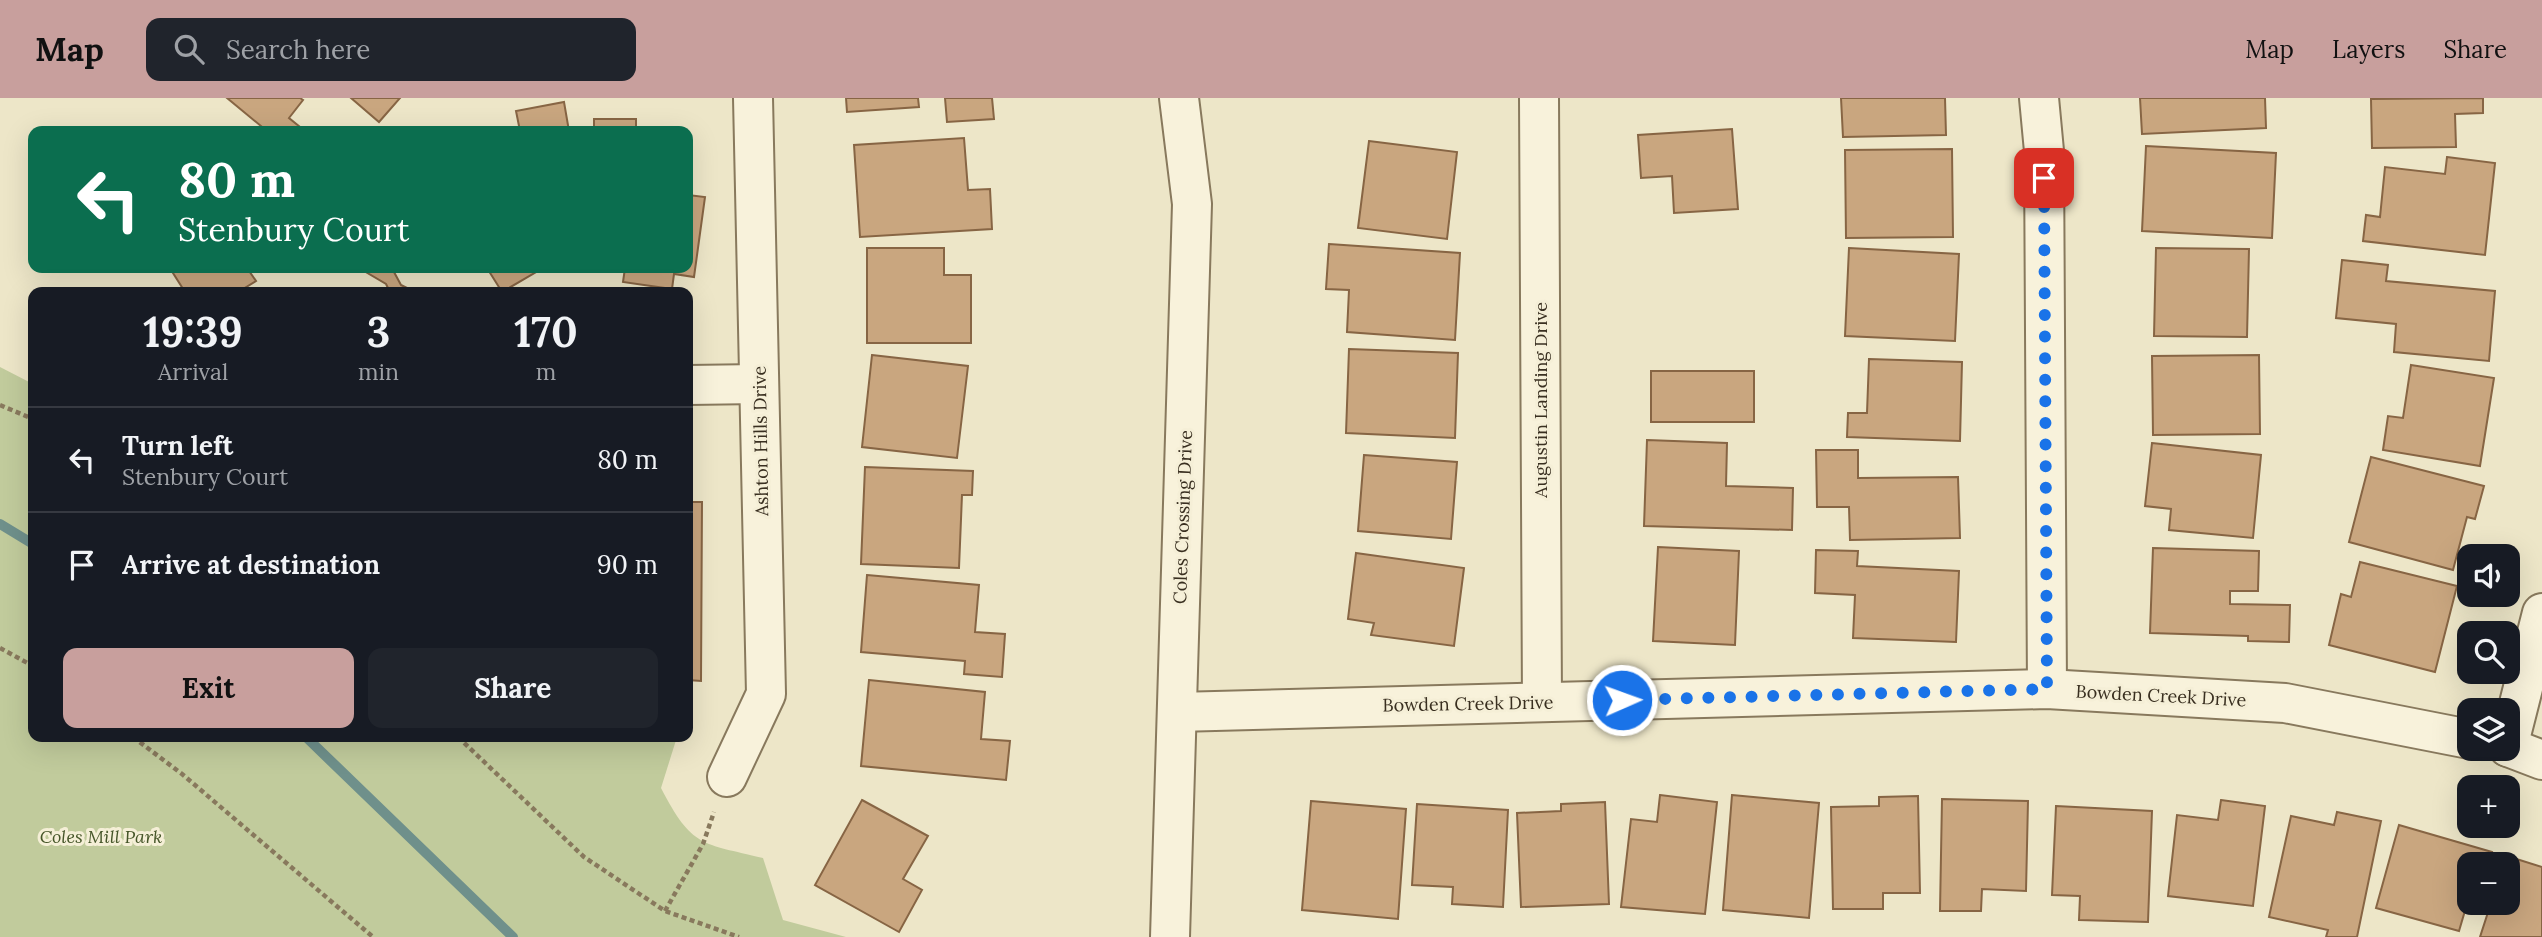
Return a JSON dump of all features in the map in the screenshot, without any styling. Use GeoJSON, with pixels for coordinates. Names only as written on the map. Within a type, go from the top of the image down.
{"type":"FeatureCollection","features":[{"type":"Feature","properties":{"kind":"street","name":"Ashton Hills Drive"},"geometry":{"type":"LineString","coordinates":[[727,777],[765,694],[753,98]]}},
{"type":"Feature","properties":{"kind":"street","name":"Coles Crossing Drive"},"geometry":{"type":"LineString","coordinates":[[1170,937],[1192,204],[1179,98]]}},
{"type":"Feature","properties":{"kind":"street","name":"Augustin Landing Drive"},"geometry":{"type":"LineString","coordinates":[[1539,98],[1542,702]]}},
{"type":"Feature","properties":{"kind":"street"},"geometry":{"type":"LineString","coordinates":[[2039,98],[2044,151],[2047,689]]}},
{"type":"Feature","properties":{"kind":"street"},"geometry":{"type":"LineString","coordinates":[[693,385],[760,384]]}},
{"type":"Feature","properties":{"kind":"street"},"geometry":{"type":"LineString","coordinates":[[2520,699],[2542,612]]}},
{"type":"Feature","properties":{"kind":"street","name":"Bowden Creek Drive"},"geometry":{"type":"LineString","coordinates":[[1177,712],[2047,689],[2285,703],[2457,737]]}},
{"type":"Feature","properties":{"kind":"street"},"geometry":{"type":"LineString","coordinates":[[2520,752],[2542,760]]}},
{"type":"Feature","properties":{"kind":"path"},"geometry":{"type":"LineString","coordinates":[[0,405],[28,417]]}},
{"type":"Feature","properties":{"kind":"path"},"geometry":{"type":"LineString","coordinates":[[0,648],[28,663]]}},
{"type":"Feature","properties":{"kind":"path"},"geometry":{"type":"LineString","coordinates":[[140,742],[182,774],[373,937]]}},
{"type":"Feature","properties":{"kind":"path"},"geometry":{"type":"LineString","coordinates":[[463,742],[584,858],[664,911],[739,937]]}},
{"type":"Feature","properties":{"kind":"path"},"geometry":{"type":"LineString","coordinates":[[664,911],[703,844],[727,777]]}},
{"type":"Feature","properties":{"kind":"green space","name":"Coles Mill Park"},"geometry":{"type":"Polygon","coordinates":[[[0,367],[28,381],[28,742],[675,742],[661,788],[681,822],[691,833],[712,845],[763,858],[783,920],[846,937],[0,937],[0,367]]]}},
{"type":"Feature","properties":{"kind":"building"},"geometry":{"type":"Polygon","coordinates":[[[227,98],[303,100],[289,118],[299,126],[261,126],[227,98]]]}},
{"type":"Feature","properties":{"kind":"building"},"geometry":{"type":"Polygon","coordinates":[[[351,98],[400,98],[379,122],[351,98]]]}},
{"type":"Feature","properties":{"kind":"building"},"geometry":{"type":"Polygon","coordinates":[[[846,98],[918,98],[919,107],[847,112],[846,98]]]}},
{"type":"Feature","properties":{"kind":"building"},"geometry":{"type":"Polygon","coordinates":[[[945,98],[992,98],[994,119],[947,122],[945,98]]]}},
{"type":"Feature","properties":{"kind":"building"},"geometry":{"type":"Polygon","coordinates":[[[1841,98],[1945,98],[1946,135],[1843,137],[1841,98]]]}},
{"type":"Feature","properties":{"kind":"building"},"geometry":{"type":"Polygon","coordinates":[[[2140,98],[2265,98],[2266,128],[2142,134],[2140,98]]]}},
{"type":"Feature","properties":{"kind":"building"},"geometry":{"type":"Polygon","coordinates":[[[2483,98],[2483,113],[2455,114],[2456,147],[2372,148],[2371,99],[2483,98]]]}},
{"type":"Feature","properties":{"kind":"building"},"geometry":{"type":"Polygon","coordinates":[[[564,102],[568,126],[519,126],[516,111],[564,102]]]}},
{"type":"Feature","properties":{"kind":"building"},"geometry":{"type":"Polygon","coordinates":[[[594,119],[636,119],[636,126],[594,126],[594,119]]]}},
{"type":"Feature","properties":{"kind":"building"},"geometry":{"type":"Polygon","coordinates":[[[1732,129],[1738,209],[1674,213],[1672,176],[1641,178],[1638,135],[1732,129]]]}},
{"type":"Feature","properties":{"kind":"building"},"geometry":{"type":"Polygon","coordinates":[[[964,138],[968,190],[990,189],[992,229],[860,237],[854,145],[964,138]]]}},
{"type":"Feature","properties":{"kind":"building"},"geometry":{"type":"Polygon","coordinates":[[[1369,141],[1457,152],[1447,239],[1358,228],[1369,141]]]}},
{"type":"Feature","properties":{"kind":"building"},"geometry":{"type":"Polygon","coordinates":[[[2146,146],[2276,153],[2272,238],[2142,231],[2146,146]]]}},
{"type":"Feature","properties":{"kind":"building"},"geometry":{"type":"Polygon","coordinates":[[[1952,149],[1953,237],[1846,238],[1845,150],[1952,149]]]}},
{"type":"Feature","properties":{"kind":"building"},"geometry":{"type":"Polygon","coordinates":[[[2447,157],[2495,163],[2485,255],[2363,241],[2366,215],[2380,217],[2385,167],[2445,174],[2447,157]]]}},
{"type":"Feature","properties":{"kind":"building"},"geometry":{"type":"Polygon","coordinates":[[[693,196],[705,197],[694,277],[674,274],[672,287],[623,282],[624,273],[693,273],[693,196]]]}},
{"type":"Feature","properties":{"kind":"building"},"geometry":{"type":"Polygon","coordinates":[[[1329,244],[1460,253],[1455,340],[1347,332],[1349,290],[1326,289],[1329,244]]]}},
{"type":"Feature","properties":{"kind":"building"},"geometry":{"type":"Polygon","coordinates":[[[867,248],[944,248],[944,275],[971,275],[971,343],[867,343],[867,248]]]}},
{"type":"Feature","properties":{"kind":"building"},"geometry":{"type":"Polygon","coordinates":[[[1849,248],[1959,254],[1955,341],[1845,336],[1849,248]]]}},
{"type":"Feature","properties":{"kind":"building"},"geometry":{"type":"Polygon","coordinates":[[[2156,248],[2249,249],[2247,337],[2154,336],[2156,248]]]}},
{"type":"Feature","properties":{"kind":"building"},"geometry":{"type":"Polygon","coordinates":[[[2342,260],[2388,265],[2386,281],[2495,291],[2489,361],[2394,352],[2396,324],[2336,318],[2342,260]]]}},
{"type":"Feature","properties":{"kind":"building"},"geometry":{"type":"Polygon","coordinates":[[[173,273],[250,273],[256,281],[246,287],[182,287],[173,273]]]}},
{"type":"Feature","properties":{"kind":"building"},"geometry":{"type":"Polygon","coordinates":[[[367,273],[395,273],[405,287],[388,287],[367,273]]]}},
{"type":"Feature","properties":{"kind":"building"},"geometry":{"type":"Polygon","coordinates":[[[490,273],[534,273],[511,287],[499,287],[490,273]]]}},
{"type":"Feature","properties":{"kind":"building"},"geometry":{"type":"Polygon","coordinates":[[[1349,349],[1458,353],[1455,438],[1346,433],[1349,349]]]}},
{"type":"Feature","properties":{"kind":"building"},"geometry":{"type":"Polygon","coordinates":[[[872,355],[968,366],[957,458],[862,447],[872,355]]]}},
{"type":"Feature","properties":{"kind":"building"},"geometry":{"type":"Polygon","coordinates":[[[2259,355],[2260,434],[2153,435],[2152,356],[2259,355]]]}},
{"type":"Feature","properties":{"kind":"building"},"geometry":{"type":"Polygon","coordinates":[[[1869,359],[1962,362],[1960,441],[1847,437],[1848,413],[1867,413],[1869,359]]]}},
{"type":"Feature","properties":{"kind":"building"},"geometry":{"type":"Polygon","coordinates":[[[2411,365],[2494,378],[2480,466],[2383,450],[2388,416],[2403,418],[2411,365]]]}},
{"type":"Feature","properties":{"kind":"building"},"geometry":{"type":"Polygon","coordinates":[[[1651,371],[1754,371],[1754,422],[1651,422],[1651,371]]]}},
{"type":"Feature","properties":{"kind":"building"},"geometry":{"type":"Polygon","coordinates":[[[1647,440],[1727,443],[1726,486],[1793,488],[1792,530],[1644,526],[1647,440]]]}},
{"type":"Feature","properties":{"kind":"building"},"geometry":{"type":"Polygon","coordinates":[[[2152,443],[2261,455],[2253,538],[2169,530],[2171,509],[2145,506],[2152,443]]]}},
{"type":"Feature","properties":{"kind":"building"},"geometry":{"type":"Polygon","coordinates":[[[1816,450],[1858,450],[1858,478],[1958,477],[1960,538],[1850,540],[1849,507],[1817,507],[1816,450]]]}},
{"type":"Feature","properties":{"kind":"building"},"geometry":{"type":"Polygon","coordinates":[[[1364,455],[1457,462],[1451,539],[1358,531],[1364,455]]]}},
{"type":"Feature","properties":{"kind":"building"},"geometry":{"type":"Polygon","coordinates":[[[2371,457],[2484,486],[2475,519],[2467,517],[2460,544],[2457,544],[2453,570],[2349,542],[2371,457]]]}},
{"type":"Feature","properties":{"kind":"building"},"geometry":{"type":"Polygon","coordinates":[[[865,467],[973,471],[972,495],[962,495],[959,568],[861,564],[865,467]]]}},
{"type":"Feature","properties":{"kind":"building"},"geometry":{"type":"Polygon","coordinates":[[[693,502],[702,502],[701,681],[693,680],[693,502]]]}},
{"type":"Feature","properties":{"kind":"building"},"geometry":{"type":"Polygon","coordinates":[[[1658,547],[1739,551],[1735,645],[1653,641],[1658,547]]]}},
{"type":"Feature","properties":{"kind":"building"},"geometry":{"type":"Polygon","coordinates":[[[2153,548],[2259,551],[2258,591],[2230,591],[2230,604],[2290,605],[2289,642],[2248,641],[2248,636],[2150,633],[2153,548]]]}},
{"type":"Feature","properties":{"kind":"building"},"geometry":{"type":"Polygon","coordinates":[[[1816,550],[1858,551],[1857,566],[1959,571],[1956,642],[1853,638],[1855,595],[1815,593],[1816,550]]]}},
{"type":"Feature","properties":{"kind":"building"},"geometry":{"type":"Polygon","coordinates":[[[1356,553],[1464,568],[1454,646],[1371,635],[1374,623],[1348,619],[1356,553]]]}},
{"type":"Feature","properties":{"kind":"building"},"geometry":{"type":"Polygon","coordinates":[[[2360,562],[2457,586],[2435,672],[2329,645],[2341,594],[2351,597],[2360,562]]]}},
{"type":"Feature","properties":{"kind":"building"},"geometry":{"type":"Polygon","coordinates":[[[867,575],[979,585],[975,632],[1005,634],[1002,677],[964,674],[965,661],[861,652],[867,575]]]}},
{"type":"Feature","properties":{"kind":"building"},"geometry":{"type":"Polygon","coordinates":[[[869,680],[985,692],[981,739],[1010,741],[1006,780],[861,766],[869,680]]]}},
{"type":"Feature","properties":{"kind":"building"},"geometry":{"type":"Polygon","coordinates":[[[1660,795],[1717,802],[1705,914],[1621,907],[1631,819],[1657,822],[1660,795]]]}},
{"type":"Feature","properties":{"kind":"building"},"geometry":{"type":"Polygon","coordinates":[[[1732,795],[1819,803],[1809,918],[1723,910],[1732,795]]]}},
{"type":"Feature","properties":{"kind":"building"},"geometry":{"type":"Polygon","coordinates":[[[1918,796],[1920,893],[1883,893],[1883,909],[1833,909],[1831,807],[1879,806],[1879,797],[1918,796]]]}},
{"type":"Feature","properties":{"kind":"building"},"geometry":{"type":"Polygon","coordinates":[[[1942,799],[2028,801],[2026,891],[1982,889],[1981,911],[1940,911],[1942,799]]]}},
{"type":"Feature","properties":{"kind":"building"},"geometry":{"type":"Polygon","coordinates":[[[862,800],[928,836],[903,879],[922,890],[899,932],[815,885],[862,800]]]}},
{"type":"Feature","properties":{"kind":"building"},"geometry":{"type":"Polygon","coordinates":[[[2221,800],[2265,806],[2253,906],[2168,896],[2177,815],[2218,820],[2221,800]]]}},
{"type":"Feature","properties":{"kind":"building"},"geometry":{"type":"Polygon","coordinates":[[[1311,801],[1406,809],[1398,919],[1302,910],[1311,801]]]}},
{"type":"Feature","properties":{"kind":"building"},"geometry":{"type":"Polygon","coordinates":[[[1605,802],[1609,904],[1521,907],[1517,813],[1561,811],[1561,804],[1605,802]]]}},
{"type":"Feature","properties":{"kind":"building"},"geometry":{"type":"Polygon","coordinates":[[[1417,804],[1508,810],[1503,907],[1452,904],[1453,887],[1412,885],[1417,804]]]}},
{"type":"Feature","properties":{"kind":"building"},"geometry":{"type":"Polygon","coordinates":[[[2056,806],[2152,811],[2148,922],[2079,920],[2080,896],[2052,895],[2056,806]]]}},
{"type":"Feature","properties":{"kind":"building"},"geometry":{"type":"Polygon","coordinates":[[[2337,812],[2381,821],[2357,937],[2326,937],[2328,930],[2269,917],[2291,816],[2334,825],[2337,812]]]}},
{"type":"Feature","properties":{"kind":"building"},"geometry":{"type":"Polygon","coordinates":[[[2399,825],[2492,852],[2457,852],[2457,915],[2464,915],[2459,931],[2376,908],[2399,825]]]}},
{"type":"Feature","properties":{"kind":"building"},"geometry":{"type":"Polygon","coordinates":[[[2520,860],[2542,867],[2542,937],[2480,937],[2487,915],[2520,915],[2520,860]]]}},
{"type":"Feature","properties":{"kind":"waterway"},"geometry":{"type":"LineString","coordinates":[[0,524],[28,541]]}},
{"type":"Feature","properties":{"kind":"waterway"},"geometry":{"type":"LineString","coordinates":[[311,742],[513,937]]}},
{"type":"Feature","properties":{"kind":"route"},"geometry":{"type":"LineString","coordinates":[[1622,700],[2047,689],[2044,178]]}}]}
